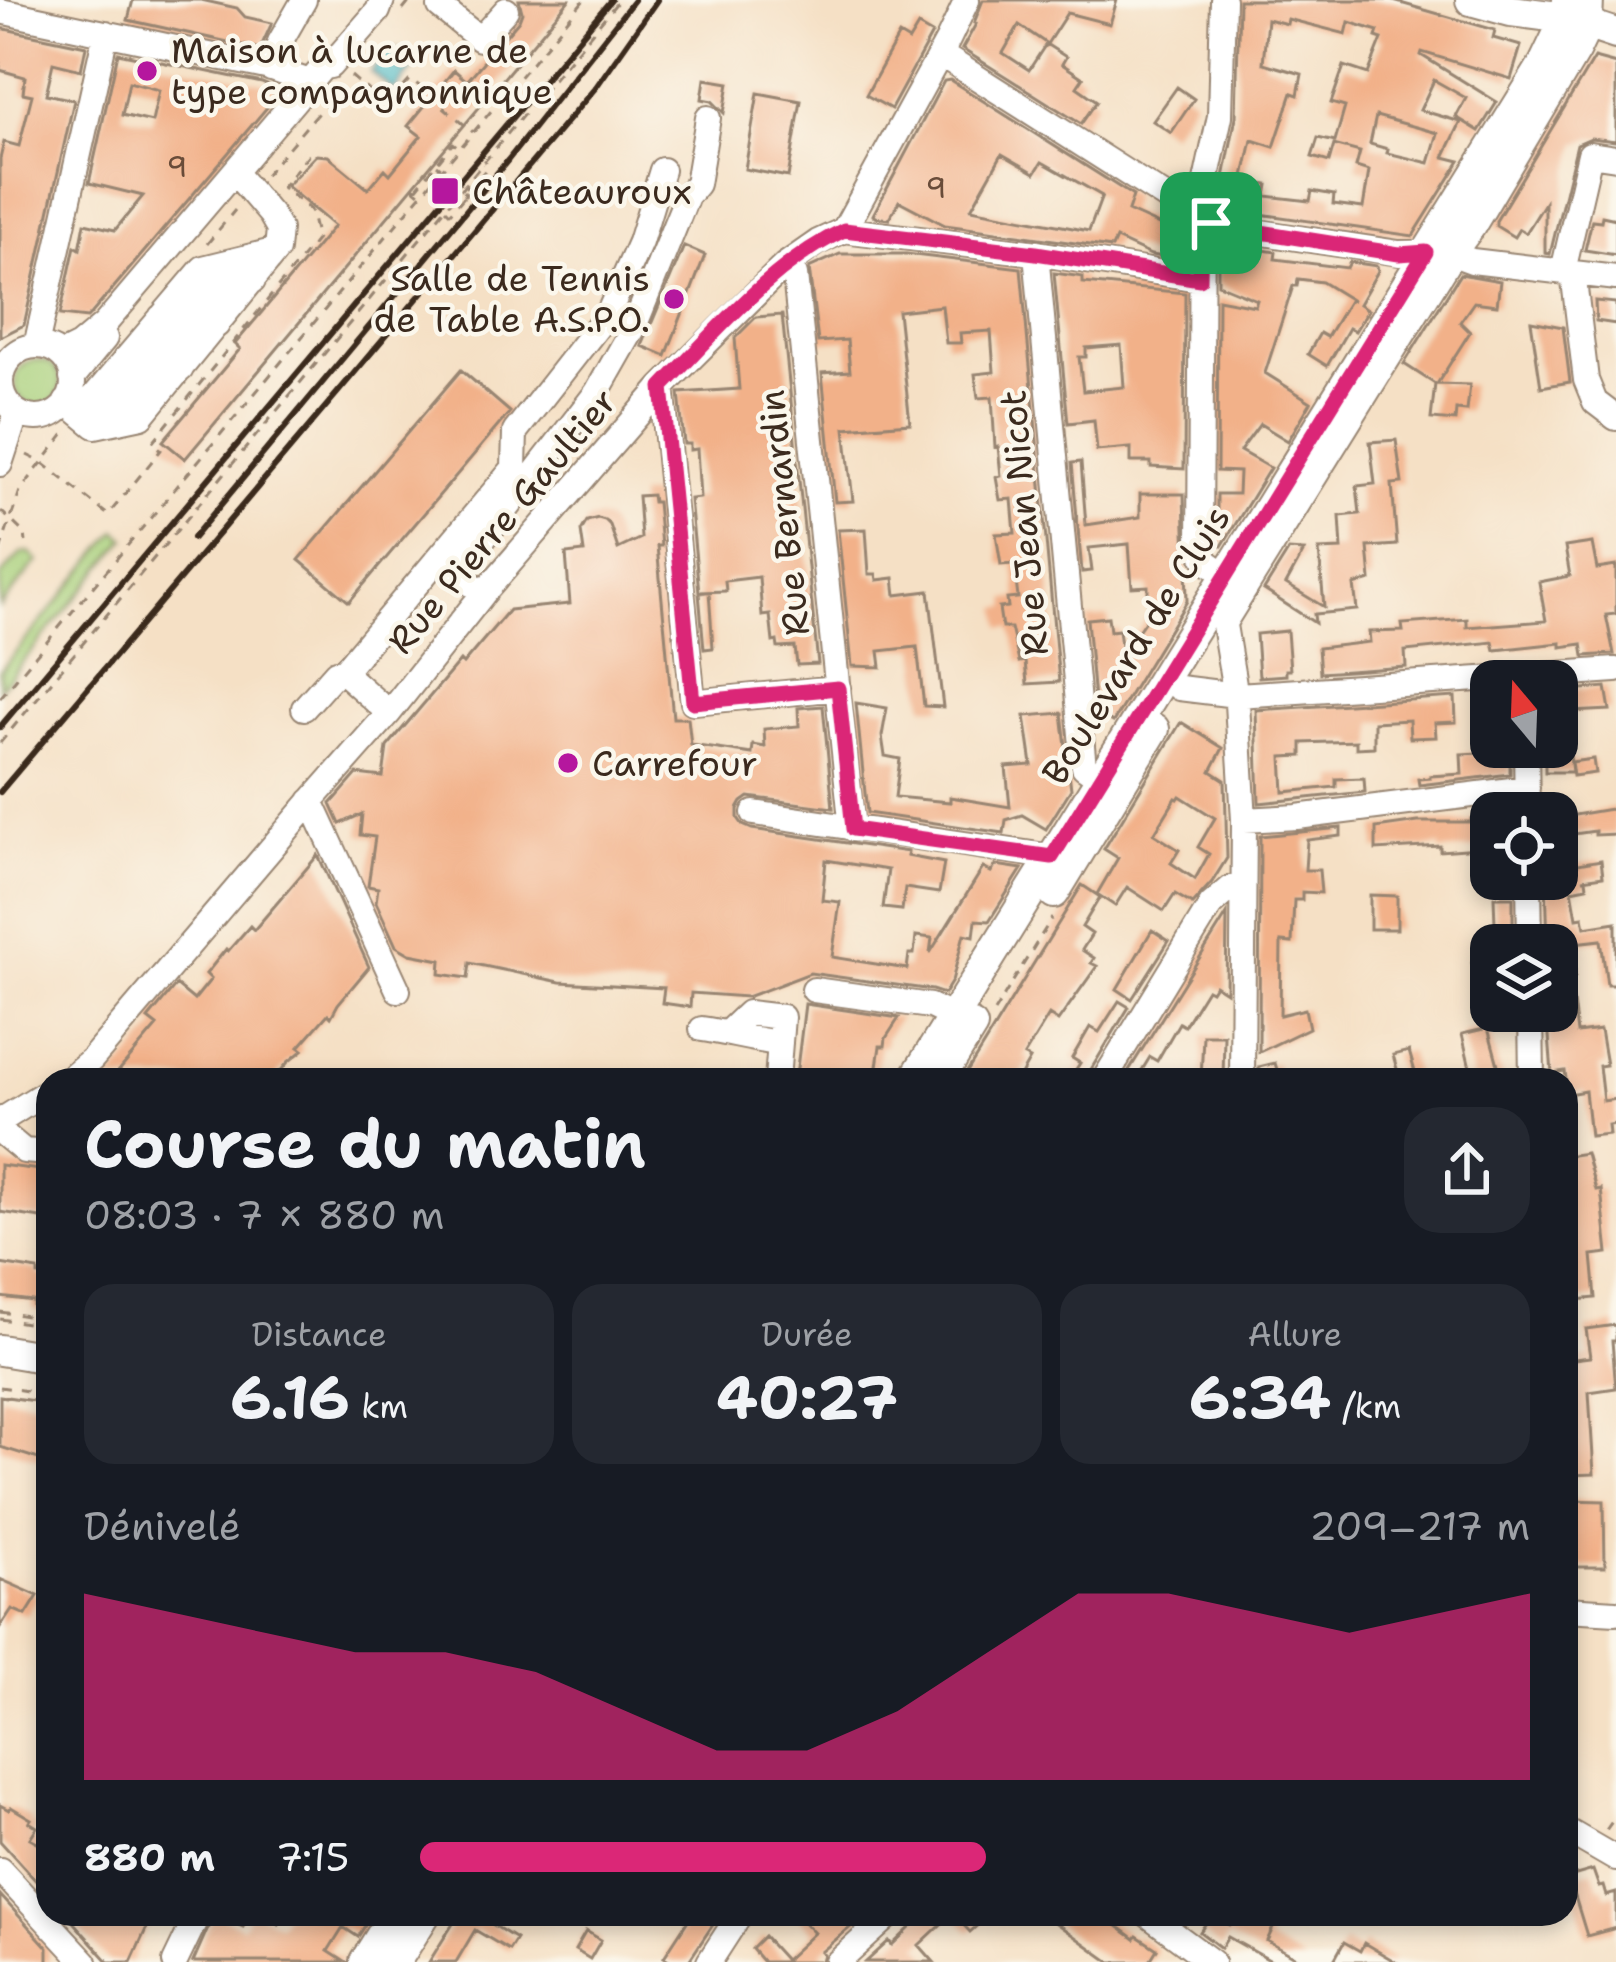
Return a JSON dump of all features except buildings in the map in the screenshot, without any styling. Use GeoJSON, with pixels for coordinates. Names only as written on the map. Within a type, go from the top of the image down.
{"type":"FeatureCollection","features":[{"type":"Feature","properties":{"kind":"main road"},"geometry":{"type":"LineString","coordinates":[[1471,0],[1511,11],[1585,15]]}},
{"type":"Feature","properties":{"kind":"main road"},"geometry":{"type":"LineString","coordinates":[[1530,0],[1585,15]]}},
{"type":"Feature","properties":{"kind":"main road","name":"Boulevard de Cluis"},"geometry":{"type":"LineString","coordinates":[[924,1068],[963,1021],[1223,619],[1544,64],[1585,15]]}},
{"type":"Feature","properties":{"kind":"main road","name":"Boulevard de Cluis"},"geometry":{"type":"LineString","coordinates":[[944,1068],[963,1021],[1052,857],[1226,575],[1438,253]]}},
{"type":"Feature","properties":{"kind":"main road"},"geometry":{"type":"LineString","coordinates":[[0,1350],[36,1356]]}},
{"type":"Feature","properties":{"kind":"main road"},"geometry":{"type":"LineString","coordinates":[[365,1962],[388,1926]]}},
{"type":"Feature","properties":{"kind":"main road"},"geometry":{"type":"LineString","coordinates":[[395,1962],[417,1926]]}},
{"type":"Feature","properties":{"kind":"street"},"geometry":{"type":"LineString","coordinates":[[272,69],[280,42],[304,0]]}},
{"type":"Feature","properties":{"kind":"street"},"geometry":{"type":"LineString","coordinates":[[967,0],[844,230],[1200,279]]}},
{"type":"Feature","properties":{"kind":"street"},"geometry":{"type":"LineString","coordinates":[[1223,0],[1220,116],[1201,220],[1200,547],[1207,562],[1226,575]]}},
{"type":"Feature","properties":{"kind":"street"},"geometry":{"type":"LineString","coordinates":[[73,390],[80,346],[330,74],[386,3]]}},
{"type":"Feature","properties":{"kind":"street"},"geometry":{"type":"LineString","coordinates":[[440,7],[480,39],[506,10]]}},
{"type":"Feature","properties":{"kind":"street"},"geometry":{"type":"LineString","coordinates":[[0,11],[272,69],[330,74]]}},
{"type":"Feature","properties":{"kind":"street"},"geometry":{"type":"LineString","coordinates":[[36,346],[106,33]]}},
{"type":"Feature","properties":{"kind":"street"},"geometry":{"type":"LineString","coordinates":[[940,54],[1201,220],[1399,254],[1438,253],[1616,278]]}},
{"type":"Feature","properties":{"kind":"street"},"geometry":{"type":"LineString","coordinates":[[241,180],[279,229],[278,250],[142,416],[95,426],[73,390],[50,348],[36,346],[13,355],[0,378],[4,397],[17,412],[44,417],[57,411],[73,390],[241,180],[330,74]]}},
{"type":"Feature","properties":{"kind":"street"},"geometry":{"type":"LineString","coordinates":[[483,594],[458,572],[597,392],[625,343],[687,196],[697,184],[708,118]]}},
{"type":"Feature","properties":{"kind":"street"},"geometry":{"type":"LineString","coordinates":[[1616,158],[1590,154],[1568,272],[1586,380],[1595,402],[1616,418]]}},
{"type":"Feature","properties":{"kind":"street"},"geometry":{"type":"LineString","coordinates":[[304,707],[336,672],[343,671],[514,468],[515,431],[609,313],[640,242],[662,170]]}},
{"type":"Feature","properties":{"kind":"street","name":"Rue Pierre Gaultier"},"geometry":{"type":"LineString","coordinates":[[81,1068],[389,713],[483,594],[662,387],[785,265],[844,230]]}},
{"type":"Feature","properties":{"kind":"street"},"geometry":{"type":"LineString","coordinates":[[108,380],[202,268],[278,250]]}},
{"type":"Feature","properties":{"kind":"street","name":"Rue Jean Nicot"},"geometry":{"type":"LineString","coordinates":[[1036,253],[1084,767],[1100,778]]}},
{"type":"Feature","properties":{"kind":"street","name":"Rue Bernardin"},"geometry":{"type":"LineString","coordinates":[[785,265],[795,275],[853,829]]}},
{"type":"Feature","properties":{"kind":"street"},"geometry":{"type":"LineString","coordinates":[[179,295],[253,281]]}},
{"type":"Feature","properties":{"kind":"street"},"geometry":{"type":"LineString","coordinates":[[161,317],[235,302]]}},
{"type":"Feature","properties":{"kind":"street"},"geometry":{"type":"LineString","coordinates":[[143,338],[208,335]]}},
{"type":"Feature","properties":{"kind":"street"},"geometry":{"type":"LineString","coordinates":[[125,359],[208,335]]}},
{"type":"Feature","properties":{"kind":"street"},"geometry":{"type":"LineString","coordinates":[[73,390],[181,369]]}},
{"type":"Feature","properties":{"kind":"street"},"geometry":{"type":"LineString","coordinates":[[662,387],[693,702],[838,688]]}},
{"type":"Feature","properties":{"kind":"street"},"geometry":{"type":"LineString","coordinates":[[0,464],[17,412]]}},
{"type":"Feature","properties":{"kind":"street"},"geometry":{"type":"LineString","coordinates":[[1223,619],[1236,695],[1244,820],[1242,1068]]}},
{"type":"Feature","properties":{"kind":"street"},"geometry":{"type":"LineString","coordinates":[[1578,674],[1616,670]]}},
{"type":"Feature","properties":{"kind":"street"},"geometry":{"type":"LineString","coordinates":[[343,671],[389,713]]}},
{"type":"Feature","properties":{"kind":"street"},"geometry":{"type":"LineString","coordinates":[[1179,688],[1236,695],[1470,682]]}},
{"type":"Feature","properties":{"kind":"street"},"geometry":{"type":"LineString","coordinates":[[311,801],[398,990]]}},
{"type":"Feature","properties":{"kind":"street"},"geometry":{"type":"LineString","coordinates":[[1244,820],[1470,805]]}},
{"type":"Feature","properties":{"kind":"street"},"geometry":{"type":"LineString","coordinates":[[754,813],[1052,857]]}},
{"type":"Feature","properties":{"kind":"street"},"geometry":{"type":"LineString","coordinates":[[1111,1068],[1211,905],[1243,884]]}},
{"type":"Feature","properties":{"kind":"street"},"geometry":{"type":"LineString","coordinates":[[814,990],[930,1006],[963,1021]]}},
{"type":"Feature","properties":{"kind":"street"},"geometry":{"type":"LineString","coordinates":[[748,1013],[780,1043],[742,1053],[716,1031],[748,1013]]}},
{"type":"Feature","properties":{"kind":"street"},"geometry":{"type":"LineString","coordinates":[[1531,1032],[1532,1068]]}},
{"type":"Feature","properties":{"kind":"street"},"geometry":{"type":"LineString","coordinates":[[0,1121],[36,1098]]}},
{"type":"Feature","properties":{"kind":"street"},"geometry":{"type":"LineString","coordinates":[[0,1131],[24,1151],[36,1152]]}},
{"type":"Feature","properties":{"kind":"street"},"geometry":{"type":"LineString","coordinates":[[1578,1610],[1616,1612]]}},
{"type":"Feature","properties":{"kind":"street"},"geometry":{"type":"LineString","coordinates":[[1578,1837],[1616,1859]]}},
{"type":"Feature","properties":{"kind":"street"},"geometry":{"type":"LineString","coordinates":[[0,1870],[36,1909]]}},
{"type":"Feature","properties":{"kind":"street"},"geometry":{"type":"LineString","coordinates":[[52,1926],[85,1962]]}},
{"type":"Feature","properties":{"kind":"street"},"geometry":{"type":"LineString","coordinates":[[175,1962],[192,1926]]}},
{"type":"Feature","properties":{"kind":"street"},"geometry":{"type":"LineString","coordinates":[[709,1962],[732,1926]]}},
{"type":"Feature","properties":{"kind":"street"},"geometry":{"type":"LineString","coordinates":[[838,1962],[878,1926]]}},
{"type":"Feature","properties":{"kind":"street"},"geometry":{"type":"LineString","coordinates":[[1162,1926],[1205,1960]]}},
{"type":"Feature","properties":{"kind":"path"},"geometry":{"type":"LineString","coordinates":[[423,195],[414,188],[461,149],[584,0]]}},
{"type":"Feature","properties":{"kind":"path"},"geometry":{"type":"LineString","coordinates":[[440,167],[464,186],[472,186],[487,168],[481,164],[619,0]]}},
{"type":"Feature","properties":{"kind":"path"},"geometry":{"type":"LineString","coordinates":[[330,74],[386,106],[410,79],[475,133]]}},
{"type":"Feature","properties":{"kind":"path"},"geometry":{"type":"LineString","coordinates":[[0,698],[423,195],[453,143],[461,149]]}},
{"type":"Feature","properties":{"kind":"path"},"geometry":{"type":"LineString","coordinates":[[312,157],[308,154],[282,187],[310,211],[317,239]]}},
{"type":"Feature","properties":{"kind":"path"},"geometry":{"type":"LineString","coordinates":[[444,208],[450,213],[465,195],[464,186]]}},
{"type":"Feature","properties":{"kind":"path"},"geometry":{"type":"LineString","coordinates":[[0,743],[464,186]]}},
{"type":"Feature","properties":{"kind":"path"},"geometry":{"type":"LineString","coordinates":[[0,551],[20,490],[43,463]]}},
{"type":"Feature","properties":{"kind":"path"},"geometry":{"type":"LineString","coordinates":[[1,511],[25,534],[26,542]]}},
{"type":"Feature","properties":{"kind":"path"},"geometry":{"type":"LineString","coordinates":[[0,1312],[36,1317]]}},
{"type":"Feature","properties":{"kind":"path"},"geometry":{"type":"LineString","coordinates":[[0,1319],[36,1324]]}},
{"type":"Feature","properties":{"kind":"path"},"geometry":{"type":"LineString","coordinates":[[0,1387],[36,1392]]}},
{"type":"Feature","properties":{"kind":"green space"},"geometry":{"type":"Polygon","coordinates":[[[38,360],[54,367],[61,383],[54,399],[38,406],[22,399],[15,383],[22,367],[38,360]]]}},
{"type":"Feature","properties":{"kind":"green space"},"geometry":{"type":"Polygon","coordinates":[[[117,531],[126,539],[0,689],[0,671],[117,531]]]}},
{"type":"Feature","properties":{"kind":"green space"},"geometry":{"type":"Polygon","coordinates":[[[29,552],[38,561],[0,607],[0,577],[22,553],[29,552]]]}},
{"type":"Feature","properties":{"kind":"water"},"geometry":{"type":"Polygon","coordinates":[[[397,49],[395,57],[404,59],[397,69],[401,71],[410,60],[414,67],[394,91],[371,72],[388,51],[393,54],[397,49]]]}},
{"type":"Feature","properties":{"kind":"railway"},"geometry":{"type":"LineString","coordinates":[[0,727],[611,0]]}},
{"type":"Feature","properties":{"kind":"railway"},"geometry":{"type":"LineString","coordinates":[[193,538],[508,160],[634,0]]}},
{"type":"Feature","properties":{"kind":"railway"},"geometry":{"type":"LineString","coordinates":[[0,792],[596,87],[657,0]]}},
{"type":"Feature","properties":{"kind":"place","name":"Maison à lucarne de type compagnonnique"},"geometry":{"type":"Point","coordinates":[147,71]}},
{"type":"Feature","properties":{"kind":"place","name":"Châteauroux"},"geometry":{"type":"Point","coordinates":[445,191]}},
{"type":"Feature","properties":{"kind":"place","name":"Salle de Tennis de Table A.S.P.O."},"geometry":{"type":"Point","coordinates":[674,299]}},
{"type":"Feature","properties":{"kind":"place","name":"Carrefour"},"geometry":{"type":"Point","coordinates":[568,763]}},
{"type":"Feature","properties":{"kind":"route"},"geometry":{"type":"LineString","coordinates":[[1201,220],[1211,223],[1399,254],[1426,252],[1052,857],[853,829],[838,688],[693,702],[662,387],[785,265],[844,230],[1200,279],[1201,220]]}}]}
